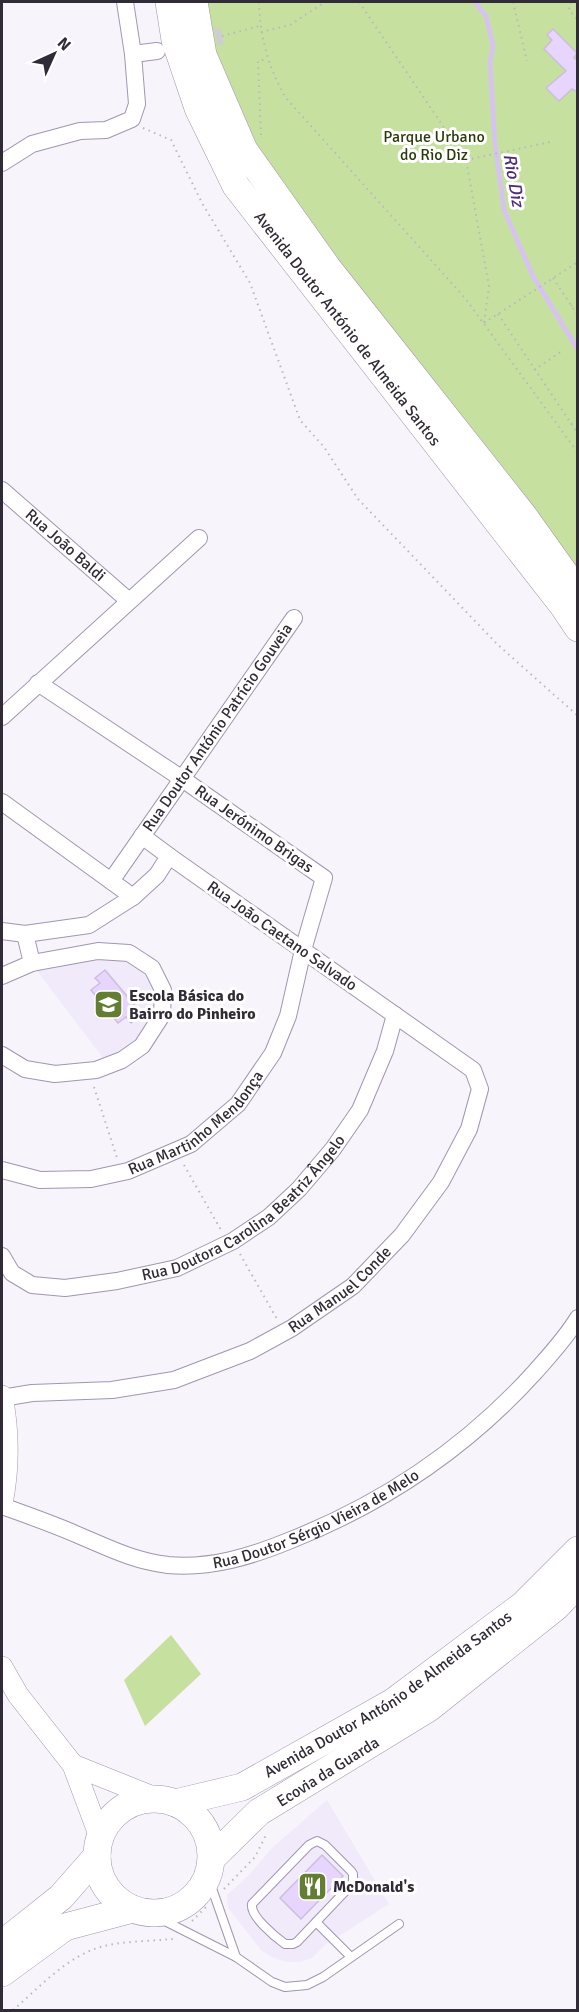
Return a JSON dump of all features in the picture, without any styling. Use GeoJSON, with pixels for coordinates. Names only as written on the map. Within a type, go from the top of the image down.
{"type":"FeatureCollection","features":[{"type":"Feature","properties":{"kind":"highway","name":"Avenida Doutor António de Almeida Santos"},"geometry":{"type":"LineString","coordinates":[[169,2],[175,40],[198,108],[236,186],[578,628]]}},
{"type":"Feature","properties":{"kind":"highway","name":"Avenida Doutor António de Almeida Santos"},"geometry":{"type":"LineString","coordinates":[[194,2],[203,55],[244,150],[327,267],[523,516],[578,592]]}},
{"type":"Feature","properties":{"kind":"highway","name":"Avenida Doutor António de Almeida Santos"},"geometry":{"type":"LineString","coordinates":[[2,1944],[61,1897],[99,1846],[109,1821],[123,1808],[139,1801],[166,1801],[242,1787],[393,1702],[523,1605],[578,1550]]}},
{"type":"Feature","properties":{"kind":"highway","name":"Avenida Doutor António de Almeida Santos"},"geometry":{"type":"LineString","coordinates":[[2,1973],[65,1927],[141,1911],[165,1912],[183,1906],[198,1894],[260,1812],[429,1708],[556,1607],[578,1584]]}},
{"type":"Feature","properties":{"kind":"highway"},"geometry":{"type":"LineString","coordinates":[[166,1801],[190,1812],[202,1825],[209,1841],[211,1878]]}},
{"type":"Feature","properties":{"kind":"highway"},"geometry":{"type":"LineString","coordinates":[[99,1846],[100,1873],[107,1888],[118,1901],[141,1911]]}},
{"type":"Feature","properties":{"kind":"street"},"geometry":{"type":"LineString","coordinates":[[2,164],[32,144],[80,131],[106,130],[132,119],[137,104],[133,54],[125,2]]}},
{"type":"Feature","properties":{"kind":"street"},"geometry":{"type":"LineString","coordinates":[[133,54],[157,51]]}},
{"type":"Feature","properties":{"kind":"street","name":"Rua João Baldi"},"geometry":{"type":"LineString","coordinates":[[2,490],[129,601]]}},
{"type":"Feature","properties":{"kind":"street"},"geometry":{"type":"LineString","coordinates":[[2,717],[199,538]]}},
{"type":"Feature","properties":{"kind":"street","name":"Rua Doutor António Patrício Gouveia"},"geometry":{"type":"LineString","coordinates":[[111,881],[294,618]]}},
{"type":"Feature","properties":{"kind":"street"},"geometry":{"type":"LineString","coordinates":[[38,683],[181,778]]}},
{"type":"Feature","properties":{"kind":"street","name":"Rua Jerónimo Brigas"},"geometry":{"type":"LineString","coordinates":[[181,778],[324,878],[303,950]]}},
{"type":"Feature","properties":{"kind":"street"},"geometry":{"type":"LineString","coordinates":[[2,802],[133,897]]}},
{"type":"Feature","properties":{"kind":"street","name":"Rua Doutor António Patrício Gouveia"},"geometry":{"type":"LineString","coordinates":[[142,836],[170,856]]}},
{"type":"Feature","properties":{"kind":"street"},"geometry":{"type":"LineString","coordinates":[[2,931],[25,934],[89,925],[133,897],[157,875],[170,856]]}},
{"type":"Feature","properties":{"kind":"street","name":"Rua João Caetano Salvado"},"geometry":{"type":"LineString","coordinates":[[170,856],[395,1016]]}},
{"type":"Feature","properties":{"kind":"street"},"geometry":{"type":"LineString","coordinates":[[89,925],[98,951]]}},
{"type":"Feature","properties":{"kind":"street"},"geometry":{"type":"LineString","coordinates":[[25,934],[32,963]]}},
{"type":"Feature","properties":{"kind":"street","name":"Rua Martinho Mendonça"},"geometry":{"type":"LineString","coordinates":[[2,1170],[40,1180],[91,1179],[122,1173],[191,1144],[238,1104],[273,1053],[288,1016],[303,950]]}},
{"type":"Feature","properties":{"kind":"street"},"geometry":{"type":"LineString","coordinates":[[2,976],[32,963],[98,951],[129,953],[152,968],[163,990],[162,1015],[142,1046],[122,1060],[89,1071],[55,1074],[25,1069],[2,1055]]}},
{"type":"Feature","properties":{"kind":"street","name":"Rua Doutora Carolina Beatriz Ângelo"},"geometry":{"type":"LineString","coordinates":[[2,1256],[12,1273],[32,1285],[65,1288],[117,1281],[177,1268],[231,1242],[269,1217],[299,1189],[333,1149],[360,1110],[385,1051],[395,1016]]}},
{"type":"Feature","properties":{"kind":"street","name":"Rua Manuel Conde"},"geometry":{"type":"LineString","coordinates":[[2,1397],[32,1393],[112,1390],[174,1380],[250,1351],[284,1333],[353,1286],[402,1235],[441,1182],[469,1129],[480,1089],[473,1070],[395,1016]]}},
{"type":"Feature","properties":{"kind":"street","name":"Rua Doutor Sérgio Vieira de Melo"},"geometry":{"type":"LineString","coordinates":[[2,1505],[136,1560],[169,1565],[202,1565],[233,1560],[265,1551],[359,1510],[440,1458],[509,1401],[549,1356],[578,1318]]}},
{"type":"Feature","properties":{"kind":"street"},"geometry":{"type":"LineString","coordinates":[[2,1397],[8,1440],[2,1505]]}},
{"type":"Feature","properties":{"kind":"street"},"geometry":{"type":"LineString","coordinates":[[2,1667],[18,1695],[73,1765],[99,1846]]}},
{"type":"Feature","properties":{"kind":"street"},"geometry":{"type":"LineString","coordinates":[[73,1765],[166,1801]]}},
{"type":"Feature","properties":{"kind":"lane"},"geometry":{"type":"LineString","coordinates":[[317,1842],[325,1845],[351,1871],[354,1878],[351,1886],[316,1922],[293,1944],[285,1944],[255,1916],[251,1908],[254,1900],[309,1845],[317,1842]]}},
{"type":"Feature","properties":{"kind":"lane"},"geometry":{"type":"LineString","coordinates":[[211,1878],[237,1957]]}},
{"type":"Feature","properties":{"kind":"lane"},"geometry":{"type":"LineString","coordinates":[[141,1911],[237,1957],[272,1982],[285,1987],[307,1985],[323,1977],[399,1924]]}},
{"type":"Feature","properties":{"kind":"lane"},"geometry":{"type":"LineString","coordinates":[[316,1922],[351,1957]]}},
{"type":"Feature","properties":{"kind":"path"},"geometry":{"type":"LineString","coordinates":[[259,2],[260,26],[266,55],[286,98],[465,298],[578,453]]}},
{"type":"Feature","properties":{"kind":"path"},"geometry":{"type":"LineString","coordinates":[[261,32],[290,26],[325,2]]}},
{"type":"Feature","properties":{"kind":"path"},"geometry":{"type":"LineString","coordinates":[[359,2],[466,159],[489,286],[484,323]]}},
{"type":"Feature","properties":{"kind":"path"},"geometry":{"type":"LineString","coordinates":[[513,2],[527,60]]}},
{"type":"Feature","properties":{"kind":"path"},"geometry":{"type":"LineString","coordinates":[[570,2],[569,10],[578,20]]}},
{"type":"Feature","properties":{"kind":"path"},"geometry":{"type":"LineString","coordinates":[[222,36],[260,26]]}},
{"type":"Feature","properties":{"kind":"path"},"geometry":{"type":"LineString","coordinates":[[132,119],[146,131],[171,140],[193,185],[250,283],[300,420],[324,447],[358,499],[498,645],[578,716]]}},
{"type":"Feature","properties":{"kind":"path"},"geometry":{"type":"LineString","coordinates":[[466,159],[550,142]]}},
{"type":"Feature","properties":{"kind":"path"},"geometry":{"type":"LineString","coordinates":[[484,323],[578,262]]}},
{"type":"Feature","properties":{"kind":"path"},"geometry":{"type":"LineString","coordinates":[[553,278],[578,316]]}},
{"type":"Feature","properties":{"kind":"path"},"geometry":{"type":"LineString","coordinates":[[571,306],[578,302]]}},
{"type":"Feature","properties":{"kind":"path"},"geometry":{"type":"LineString","coordinates":[[498,314],[578,434]]}},
{"type":"Feature","properties":{"kind":"path"},"geometry":{"type":"LineString","coordinates":[[534,370],[562,351]]}},
{"type":"Feature","properties":{"kind":"path"},"geometry":{"type":"LineString","coordinates":[[571,424],[578,420]]}},
{"type":"Feature","properties":{"kind":"path"},"geometry":{"type":"LineString","coordinates":[[89,1071],[122,1173]]}},
{"type":"Feature","properties":{"kind":"path"},"geometry":{"type":"LineString","coordinates":[[176,1150],[284,1333]]}},
{"type":"Feature","properties":{"kind":"path","name":"Ecovia da Guarda"},"geometry":{"type":"LineString","coordinates":[[13,2010],[82,1954],[115,1944],[174,1939],[183,1930],[211,1878],[251,1863],[268,1830]]}},
{"type":"Feature","properties":{"kind":"shaded area","name":"Escola Básica do Bairro do Pinheiro"},"geometry":{"type":"Polygon","coordinates":[[[107,958],[131,961],[143,972],[150,983],[154,998],[154,1012],[150,1023],[132,1044],[104,1059],[37,971],[107,958]]]}},
{"type":"Feature","properties":{"kind":"shaded area"},"geometry":{"type":"Polygon","coordinates":[[[327,1800],[389,1904],[325,1945],[312,1958],[300,1962],[287,1962],[262,1951],[228,1908],[227,1895],[248,1876],[273,1847],[327,1800]]]}},
{"type":"Feature","properties":{"kind":"green space","name":"Parque Urbano do Rio Diz"},"geometry":{"type":"Polygon","coordinates":[[[207,2],[577,2],[577,569],[337,259],[255,144],[216,51],[207,2]]]}},
{"type":"Feature","properties":{"kind":"green space"},"geometry":{"type":"Polygon","coordinates":[[[171,1635],[201,1674],[145,1726],[124,1680],[171,1635]]]}},
{"type":"Feature","properties":{"kind":"building"},"geometry":{"type":"Polygon","coordinates":[[[553,29],[577,53],[574,58],[578,61],[578,92],[572,89],[559,101],[546,88],[566,71],[544,49],[552,40],[547,35],[553,29]]]}},
{"type":"Feature","properties":{"kind":"building"},"geometry":{"type":"Polygon","coordinates":[[[105,970],[142,1014],[131,1023],[126,1017],[118,1023],[91,990],[100,983],[95,978],[105,970]]]}},
{"type":"Feature","properties":{"kind":"building","name":"McDonald's"},"geometry":{"type":"Polygon","coordinates":[[[322,1855],[343,1876],[301,1919],[280,1898],[322,1855]]]}},
{"type":"Feature","properties":{"kind":"waterway","name":"Rio Diz"},"geometry":{"type":"LineString","coordinates":[[475,2],[486,16],[493,45],[490,63],[495,144],[504,210],[533,276],[578,350]]}},
{"type":"Feature","properties":{"kind":"tunnel"},"geometry":{"type":"LineString","coordinates":[[193,43],[222,36]]}},
{"type":"Feature","properties":{"kind":"place","name":"Escola Básica do Bairro do Pinheiro"},"geometry":{"type":"Point","coordinates":[108,1005]}},
{"type":"Feature","properties":{"kind":"place","name":"McDonald's"},"geometry":{"type":"Point","coordinates":[312,1887]}}]}
